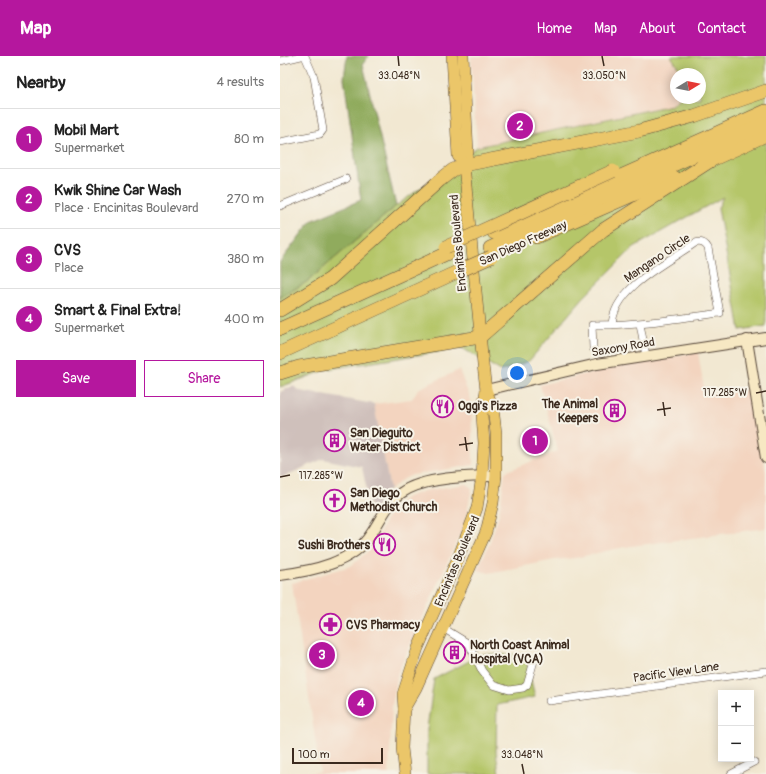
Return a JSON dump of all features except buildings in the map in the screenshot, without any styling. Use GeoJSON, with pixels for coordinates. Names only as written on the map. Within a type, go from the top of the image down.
{"type":"FeatureCollection","features":[{"type":"Feature","properties":{"kind":"highway"},"geometry":{"type":"LineString","coordinates":[[280,310],[330,279],[440,180],[453,170],[464,165],[640,131],[694,116],[766,91]]}},
{"type":"Feature","properties":{"kind":"highway","name":"San Diego Freeway"},"geometry":{"type":"LineString","coordinates":[[280,353],[613,171],[766,103]]}},
{"type":"Feature","properties":{"kind":"highway"},"geometry":{"type":"LineString","coordinates":[[280,343],[452,259],[494,233],[766,111]]}},
{"type":"Feature","properties":{"kind":"highway"},"geometry":{"type":"LineString","coordinates":[[490,253],[766,123]]}},
{"type":"Feature","properties":{"kind":"highway","name":"San Diego Freeway"},"geometry":{"type":"LineString","coordinates":[[280,321],[452,259],[490,253],[710,161],[766,135]]}},
{"type":"Feature","properties":{"kind":"highway"},"geometry":{"type":"LineString","coordinates":[[280,373],[299,367],[480,336],[603,230],[710,161]]}},
{"type":"Feature","properties":{"kind":"highway"},"geometry":{"type":"LineString","coordinates":[[280,329],[452,259]]}},
{"type":"Feature","properties":{"kind":"main road","name":"Encinitas Boulevard"},"geometry":{"type":"LineString","coordinates":[[452,56],[458,156],[464,165]]}},
{"type":"Feature","properties":{"kind":"main road","name":"Encinitas Boulevard"},"geometry":{"type":"LineString","coordinates":[[404,710],[416,688],[486,532],[493,503],[496,476],[496,433],[493,408],[486,390],[464,165],[468,152],[463,56]]}},
{"type":"Feature","properties":{"kind":"main road","name":"Encinitas Boulevard"},"geometry":{"type":"LineString","coordinates":[[405,774],[402,748],[404,710],[403,694],[409,671],[469,532],[477,508],[482,476],[484,443],[482,415],[486,390]]}},
{"type":"Feature","properties":{"kind":"street"},"geometry":{"type":"LineString","coordinates":[[280,61],[301,56]]}},
{"type":"Feature","properties":{"kind":"street"},"geometry":{"type":"LineString","coordinates":[[280,142],[320,134],[323,130],[314,77],[305,56]]}},
{"type":"Feature","properties":{"kind":"street"},"geometry":{"type":"LineString","coordinates":[[280,206],[346,179]]}},
{"type":"Feature","properties":{"kind":"street","name":"Mangano Circle"},"geometry":{"type":"LineString","coordinates":[[593,348],[592,325],[612,325],[640,324],[720,313],[708,248],[706,245],[700,242],[695,242],[629,288],[616,306],[612,325]]}},
{"type":"Feature","properties":{"kind":"street"},"geometry":{"type":"LineString","coordinates":[[640,324],[646,356]]}},
{"type":"Feature","properties":{"kind":"street","name":"Saxony Road"},"geometry":{"type":"LineString","coordinates":[[486,390],[597,364],[766,338]]}},
{"type":"Feature","properties":{"kind":"street"},"geometry":{"type":"LineString","coordinates":[[747,340],[766,458]]}},
{"type":"Feature","properties":{"kind":"street"},"geometry":{"type":"LineString","coordinates":[[280,575],[303,571],[351,555],[361,548],[371,535],[385,511],[400,493],[430,482],[482,476],[496,476]]}},
{"type":"Feature","properties":{"kind":"street"},"geometry":{"type":"LineString","coordinates":[[443,628],[469,644],[488,680],[501,688],[516,689],[527,685],[534,661]]}},
{"type":"Feature","properties":{"kind":"street","name":"Pacific View Lane"},"geometry":{"type":"LineString","coordinates":[[549,701],[766,671]]}},
{"type":"Feature","properties":{"kind":"street"},"geometry":{"type":"LineString","coordinates":[[731,774],[754,762]]}},
{"type":"Feature","properties":{"kind":"shaded area"},"geometry":{"type":"Polygon","coordinates":[[[471,56],[671,56],[679,68],[670,68],[670,104],[673,104],[672,105],[477,147],[471,56]]]}},
{"type":"Feature","properties":{"kind":"shaded area"},"geometry":{"type":"Polygon","coordinates":[[[698,352],[705,395],[751,388],[766,472],[766,528],[624,547],[575,558],[554,560],[489,573],[477,570],[489,545],[499,515],[505,472],[558,451],[540,385],[606,369],[610,370],[612,367],[698,352]]]}},
{"type":"Feature","properties":{"kind":"shaded area"},"geometry":{"type":"Polygon","coordinates":[[[459,370],[471,400],[473,465],[412,475],[402,480],[390,490],[374,404],[412,399],[418,389],[459,370]]]}},
{"type":"Feature","properties":{"kind":"shaded area"},"geometry":{"type":"Polygon","coordinates":[[[293,386],[300,391],[374,404],[390,490],[382,495],[372,515],[362,467],[323,459],[280,478],[280,392],[293,386]]]}},
{"type":"Feature","properties":{"kind":"shaded area"},"geometry":{"type":"Polygon","coordinates":[[[466,484],[472,488],[464,525],[398,672],[392,705],[389,774],[303,774],[320,772],[292,583],[351,566],[371,549],[390,512],[405,498],[424,491],[466,484]]]}},
{"type":"Feature","properties":{"kind":"green space"},"geometry":{"type":"Polygon","coordinates":[[[347,56],[368,56],[363,64],[396,206],[308,281],[280,298],[280,262],[311,221],[361,200],[344,78],[347,56]]]}},
{"type":"Feature","properties":{"kind":"green space"},"geometry":{"type":"Polygon","coordinates":[[[671,56],[766,56],[766,326],[740,330],[718,208],[723,197],[634,247],[582,299],[529,361],[501,371],[462,348],[329,369],[280,387],[280,298],[308,281],[396,206],[477,147],[673,104],[706,104],[706,68],[679,68],[671,56]]]}},
{"type":"Feature","properties":{"kind":"green space"},"geometry":{"type":"Polygon","coordinates":[[[483,654],[525,655],[535,697],[497,705],[496,751],[499,774],[427,774],[427,729],[434,679],[483,654]]]}},
{"type":"Feature","properties":{"kind":"place","name":"Kwik Shine Car Wash"},"geometry":{"type":"Point","coordinates":[520,126]}},
{"type":"Feature","properties":{"kind":"place","name":"Oggi's Pizza"},"geometry":{"type":"Point","coordinates":[443,406]}},
{"type":"Feature","properties":{"kind":"place","name":"The Animal Keepers"},"geometry":{"type":"Point","coordinates":[614,411]}},
{"type":"Feature","properties":{"kind":"place","name":"San Dieguito Water District"},"geometry":{"type":"Point","coordinates":[335,440]}},
{"type":"Feature","properties":{"kind":"place","name":"Mobil Mart"},"geometry":{"type":"Point","coordinates":[535,441]}},
{"type":"Feature","properties":{"kind":"place","name":"San Diego Methodist Church"},"geometry":{"type":"Point","coordinates":[335,500]}},
{"type":"Feature","properties":{"kind":"place","name":"Sushi Brothers"},"geometry":{"type":"Point","coordinates":[385,545]}},
{"type":"Feature","properties":{"kind":"place","name":"CVS Pharmacy"},"geometry":{"type":"Point","coordinates":[330,625]}},
{"type":"Feature","properties":{"kind":"place","name":"North Coast Animal Hospital (VCA)"},"geometry":{"type":"Point","coordinates":[455,652]}},
{"type":"Feature","properties":{"kind":"place","name":"CVS"},"geometry":{"type":"Point","coordinates":[322,655]}},
{"type":"Feature","properties":{"kind":"place","name":"Smart & Final Extra!"},"geometry":{"type":"Point","coordinates":[361,703]}}]}
